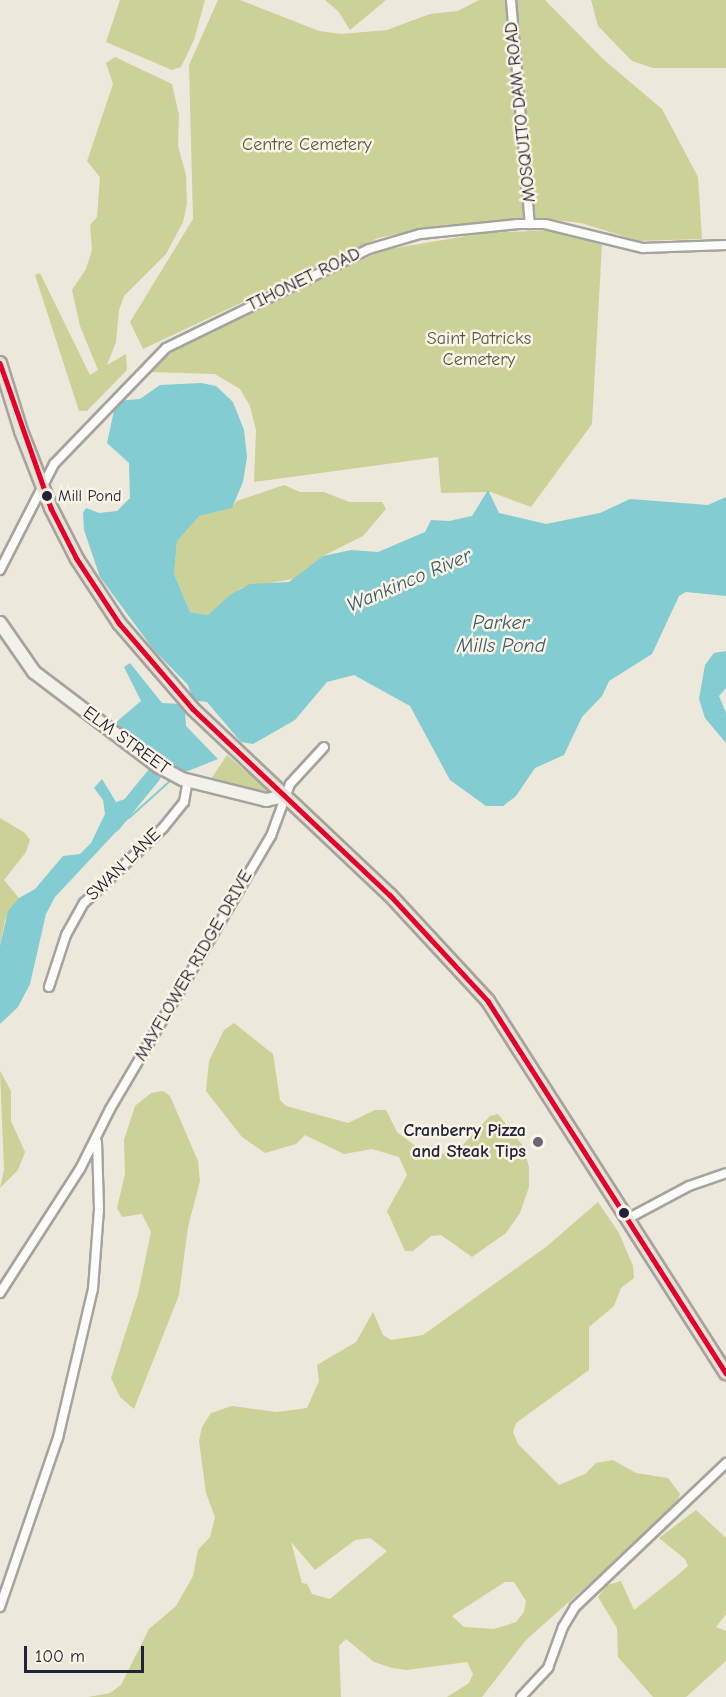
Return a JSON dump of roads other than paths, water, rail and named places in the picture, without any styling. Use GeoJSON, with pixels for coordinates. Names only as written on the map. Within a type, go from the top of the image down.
{"type":"FeatureCollection","features":[{"type":"Feature","properties":{"kind":"main road"},"geometry":{"type":"LineString","coordinates":[[0,363],[42,488],[77,559],[119,623],[182,697],[390,895],[488,1001],[630,1218],[726,1373]]}},
{"type":"Feature","properties":{"kind":"main road","name":"ELM STREET"},"geometry":{"type":"LineString","coordinates":[[0,623],[34,672],[158,766],[188,780],[266,800],[285,796]]}},
{"type":"Feature","properties":{"kind":"street","name":"MOSQUITO DAM ROAD"},"geometry":{"type":"LineString","coordinates":[[511,0],[530,224]]}},
{"type":"Feature","properties":{"kind":"street","name":"TIHONET ROAD"},"geometry":{"type":"LineString","coordinates":[[0,570],[54,464],[143,369],[181,338],[388,243],[469,228],[530,224],[575,231],[643,248],[726,245]]}},
{"type":"Feature","properties":{"kind":"street","name":"MAYFLOWER RIDGE DRIVE"},"geometry":{"type":"LineString","coordinates":[[0,1293],[98,1135],[271,836],[290,784],[324,747]]}},
{"type":"Feature","properties":{"kind":"street","name":"SWAN LANE"},"geometry":{"type":"LineString","coordinates":[[49,987],[66,935],[84,903],[163,828],[184,802],[188,780]]}},
{"type":"Feature","properties":{"kind":"street"},"geometry":{"type":"LineString","coordinates":[[0,1607],[3,1584],[21,1553],[58,1438],[93,1289],[99,1209],[98,1135]]}},
{"type":"Feature","properties":{"kind":"street"},"geometry":{"type":"LineString","coordinates":[[630,1218],[689,1186],[726,1173]]}},
{"type":"Feature","properties":{"kind":"street"},"geometry":{"type":"LineString","coordinates":[[521,1697],[549,1668],[563,1627],[575,1606],[726,1463]]}},
{"type":"Feature","properties":{"kind":"water","name":"Parker Mills Pond"},"geometry":{"type":"Polygon","coordinates":[[[201,383],[216,386],[233,402],[244,430],[247,457],[243,482],[232,508],[199,516],[177,541],[174,574],[190,612],[208,615],[230,595],[250,584],[289,582],[323,556],[351,550],[378,552],[425,532],[431,520],[449,521],[472,516],[488,490],[499,513],[546,524],[600,513],[630,499],[708,505],[726,497],[726,596],[686,592],[679,596],[652,654],[609,681],[602,696],[582,717],[564,755],[535,768],[516,796],[503,806],[486,806],[450,780],[410,706],[354,675],[327,682],[295,720],[253,744],[241,742],[207,702],[198,701],[185,712],[186,726],[218,759],[183,773],[175,770],[114,724],[141,701],[124,667],[130,663],[162,703],[180,704],[191,694],[188,685],[153,649],[100,577],[84,530],[83,513],[86,508],[99,513],[117,511],[130,498],[129,463],[107,443],[116,401],[140,399],[160,385],[201,383]]]}},
{"type":"Feature","properties":{"kind":"water"},"geometry":{"type":"Polygon","coordinates":[[[726,651],[726,688],[719,696],[726,713],[726,743],[705,718],[699,699],[705,665],[714,653],[726,651]]]}},
{"type":"Feature","properties":{"kind":"water"},"geometry":{"type":"Polygon","coordinates":[[[102,779],[116,802],[129,798],[124,812],[130,817],[55,897],[46,914],[30,984],[18,1007],[0,1024],[0,946],[8,911],[19,898],[35,889],[63,856],[80,854],[91,843],[105,814],[103,800],[94,788],[102,779]]]}},
{"type":"Feature","properties":{"kind":"waterway","name":"Wankinco River"},"geometry":{"type":"LineString","coordinates":[[113,824],[153,775]]}},
{"type":"Feature","properties":{"kind":"waterway"},"geometry":{"type":"LineString","coordinates":[[129,818],[169,782]]}},
{"type":"Feature","properties":{"kind":"place","name":"Mill Pond"},"geometry":{"type":"Point","coordinates":[47,496]}},
{"type":"Feature","properties":{"kind":"place","name":"Cranberry Pizza and Steak Tips"},"geometry":{"type":"Point","coordinates":[538,1142]}},
{"type":"Feature","properties":{"kind":"park label","name":"Centre Cemetery"},"geometry":{"type":"Point","coordinates":[307,145]}},
{"type":"Feature","properties":{"kind":"park label","name":"Saint Patricks Cemetery"},"geometry":{"type":"Point","coordinates":[479,350]}}]}
